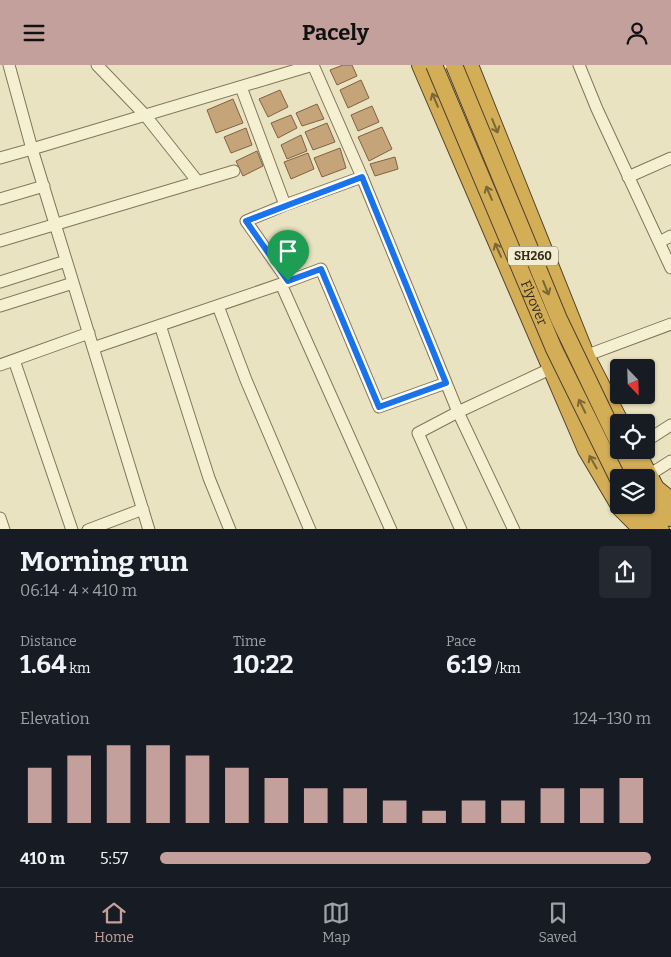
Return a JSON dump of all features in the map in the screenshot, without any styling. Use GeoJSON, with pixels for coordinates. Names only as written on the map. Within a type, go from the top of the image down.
{"type":"FeatureCollection","features":[{"type":"Feature","properties":{"kind":"highway"},"geometry":{"type":"LineString","coordinates":[[420,65],[586,450],[621,509],[642,529]]}},
{"type":"Feature","properties":{"kind":"highway","name":"Flyover"},"geometry":{"type":"LineString","coordinates":[[434,65],[554,349],[613,469]]}},
{"type":"Feature","properties":{"kind":"highway","name":"Flyover"},"geometry":{"type":"LineString","coordinates":[[454,65],[558,319],[610,426]]}},
{"type":"Feature","properties":{"kind":"highway","name":"SH260"},"geometry":{"type":"LineString","coordinates":[[470,65],[587,357],[617,414]]}},
{"type":"Feature","properties":{"kind":"highway"},"geometry":{"type":"LineString","coordinates":[[628,459],[636,469]]}},
{"type":"Feature","properties":{"kind":"highway"},"geometry":{"type":"LineString","coordinates":[[655,488],[671,501]]}},
{"type":"Feature","properties":{"kind":"highway"},"geometry":{"type":"LineString","coordinates":[[655,505],[671,518]]}},
{"type":"Feature","properties":{"kind":"highway"},"geometry":{"type":"LineString","coordinates":[[642,514],[661,529]]}},
{"type":"Feature","properties":{"kind":"street"},"geometry":{"type":"LineString","coordinates":[[9,65],[32,149],[149,529]]}},
{"type":"Feature","properties":{"kind":"street"},"geometry":{"type":"LineString","coordinates":[[97,65],[144,115],[198,182]]}},
{"type":"Feature","properties":{"kind":"street"},"geometry":{"type":"LineString","coordinates":[[0,157],[313,65],[362,177],[458,413],[514,529]]}},
{"type":"Feature","properties":{"kind":"street"},"geometry":{"type":"LineString","coordinates":[[579,65],[628,177],[671,268]]}},
{"type":"Feature","properties":{"kind":"street"},"geometry":{"type":"LineString","coordinates":[[241,87],[286,205]]}},
{"type":"Feature","properties":{"kind":"street"},"geometry":{"type":"LineString","coordinates":[[628,177],[671,158]]}},
{"type":"Feature","properties":{"kind":"street"},"geometry":{"type":"LineString","coordinates":[[0,241],[234,171]]}},
{"type":"Feature","properties":{"kind":"street"},"geometry":{"type":"LineString","coordinates":[[362,177],[246,221],[285,282],[391,529]]}},
{"type":"Feature","properties":{"kind":"street"},"geometry":{"type":"LineString","coordinates":[[0,199],[44,186]]}},
{"type":"Feature","properties":{"kind":"street"},"geometry":{"type":"LineString","coordinates":[[659,242],[671,236]]}},
{"type":"Feature","properties":{"kind":"street"},"geometry":{"type":"LineString","coordinates":[[0,282],[66,261]]}},
{"type":"Feature","properties":{"kind":"street"},"geometry":{"type":"LineString","coordinates":[[93,348],[321,269],[379,407],[446,383]]}},
{"type":"Feature","properties":{"kind":"street"},"geometry":{"type":"LineString","coordinates":[[0,306],[73,283]]}},
{"type":"Feature","properties":{"kind":"street"},"geometry":{"type":"LineString","coordinates":[[218,305],[246,380],[310,529]]}},
{"type":"Feature","properties":{"kind":"street"},"geometry":{"type":"LineString","coordinates":[[461,529],[418,433],[550,369],[587,357],[671,324]]}},
{"type":"Feature","properties":{"kind":"street"},"geometry":{"type":"LineString","coordinates":[[160,325],[209,478],[230,529]]}},
{"type":"Feature","properties":{"kind":"street"},"geometry":{"type":"LineString","coordinates":[[0,365],[88,333]]}},
{"type":"Feature","properties":{"kind":"street"},"geometry":{"type":"LineString","coordinates":[[14,360],[72,529]]}},
{"type":"Feature","properties":{"kind":"street"},"geometry":{"type":"LineString","coordinates":[[655,435],[671,425]]}},
{"type":"Feature","properties":{"kind":"street"},"geometry":{"type":"LineString","coordinates":[[655,469],[671,461]]}},
{"type":"Feature","properties":{"kind":"street"},"geometry":{"type":"LineString","coordinates":[[88,529],[143,509]]}},
{"type":"Feature","properties":{"kind":"street"},"geometry":{"type":"LineString","coordinates":[[0,517],[4,529]]}},
{"type":"Feature","properties":{"kind":"building"},"geometry":{"type":"Polygon","coordinates":[[[343,65],[352,65],[357,76],[337,85],[330,70],[343,65]]]}},
{"type":"Feature","properties":{"kind":"building"},"geometry":{"type":"Polygon","coordinates":[[[361,80],[369,98],[348,108],[340,90],[361,80]]]}},
{"type":"Feature","properties":{"kind":"building"},"geometry":{"type":"Polygon","coordinates":[[[280,90],[288,107],[268,117],[259,99],[280,90]]]}},
{"type":"Feature","properties":{"kind":"building"},"geometry":{"type":"Polygon","coordinates":[[[233,99],[243,123],[216,133],[207,110],[233,99]]]}},
{"type":"Feature","properties":{"kind":"building"},"geometry":{"type":"Polygon","coordinates":[[[317,104],[324,119],[302,126],[296,113],[317,104]]]}},
{"type":"Feature","properties":{"kind":"building"},"geometry":{"type":"Polygon","coordinates":[[[372,106],[379,122],[358,131],[351,115],[372,106]]]}},
{"type":"Feature","properties":{"kind":"building"},"geometry":{"type":"Polygon","coordinates":[[[291,115],[297,128],[278,138],[271,123],[291,115]]]}},
{"type":"Feature","properties":{"kind":"building"},"geometry":{"type":"Polygon","coordinates":[[[327,123],[335,142],[313,150],[305,132],[327,123]]]}},
{"type":"Feature","properties":{"kind":"building"},"geometry":{"type":"Polygon","coordinates":[[[382,127],[392,149],[369,161],[358,137],[382,127]]]}},
{"type":"Feature","properties":{"kind":"building"},"geometry":{"type":"Polygon","coordinates":[[[246,128],[252,145],[231,153],[224,137],[246,128]]]}},
{"type":"Feature","properties":{"kind":"building"},"geometry":{"type":"Polygon","coordinates":[[[301,135],[307,151],[287,159],[281,145],[301,135]]]}},
{"type":"Feature","properties":{"kind":"building"},"geometry":{"type":"Polygon","coordinates":[[[340,148],[346,168],[322,177],[314,158],[340,148]]]}},
{"type":"Feature","properties":{"kind":"building"},"geometry":{"type":"Polygon","coordinates":[[[257,151],[263,166],[243,176],[236,161],[257,151]]]}},
{"type":"Feature","properties":{"kind":"building"},"geometry":{"type":"Polygon","coordinates":[[[308,153],[314,169],[291,179],[284,162],[308,153]]]}},
{"type":"Feature","properties":{"kind":"building"},"geometry":{"type":"Polygon","coordinates":[[[395,157],[398,169],[375,176],[370,164],[395,157]]]}},
{"type":"Feature","properties":{"kind":"route"},"geometry":{"type":"LineString","coordinates":[[362,177],[446,383],[379,407],[321,269],[288,281],[246,221],[362,177]]}}]}
